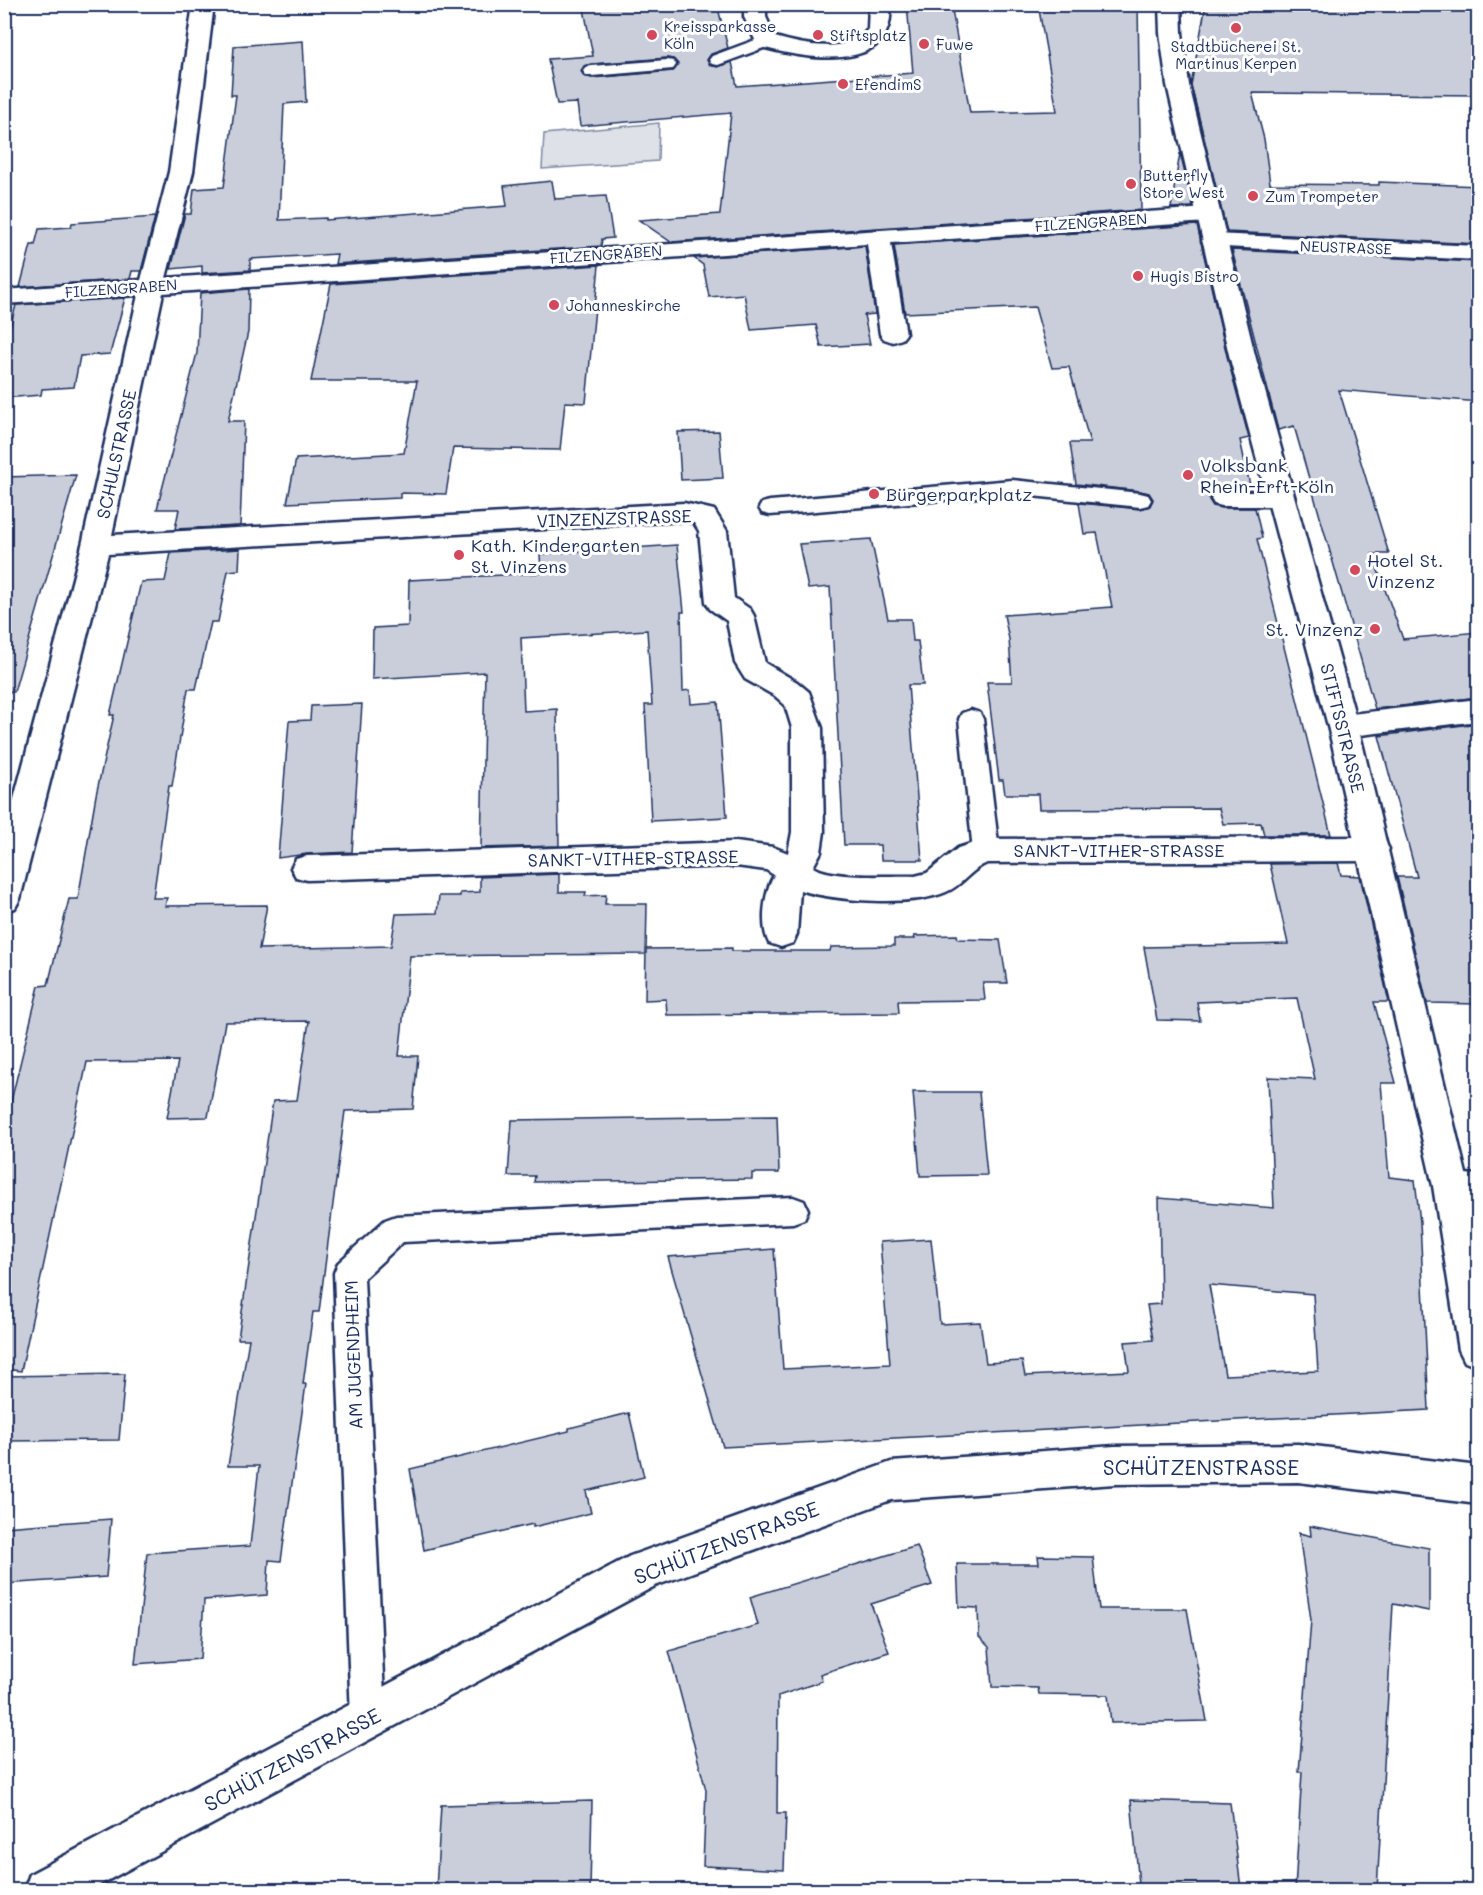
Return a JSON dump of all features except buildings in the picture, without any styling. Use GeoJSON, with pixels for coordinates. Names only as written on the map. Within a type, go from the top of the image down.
{"type":"FeatureCollection","features":[{"type":"Feature","properties":{"kind":"street","name":"SCHULSTRASSE"},"geometry":{"type":"LineString","coordinates":[[4,899],[96,545],[152,286],[181,172],[204,4]]}},
{"type":"Feature","properties":{"kind":"street"},"geometry":{"type":"LineString","coordinates":[[755,4],[755,17],[766,41],[789,48],[815,51],[854,48],[874,36],[881,22],[879,4]]}},
{"type":"Feature","properties":{"kind":"street","name":"STIFTSSTRASSE"},"geometry":{"type":"LineString","coordinates":[[1170,4],[1171,33],[1178,85],[1242,355],[1283,499],[1373,849],[1465,1187],[1479,1350]]}},
{"type":"Feature","properties":{"kind":"street","name":"FILZENGRABEN"},"geometry":{"type":"LineString","coordinates":[[4,297],[878,236],[1211,228]]}},
{"type":"Feature","properties":{"kind":"street","name":"NEUSTRASSE"},"geometry":{"type":"LineString","coordinates":[[1211,228],[1479,253]]}},
{"type":"Feature","properties":{"kind":"street"},"geometry":{"type":"LineString","coordinates":[[878,236],[893,334]]}},
{"type":"Feature","properties":{"kind":"street","name":"VINZENZSTRASSE"},"geometry":{"type":"LineString","coordinates":[[96,545],[684,512],[704,516],[713,531],[720,602],[740,616],[750,663],[755,672],[786,689],[798,700],[807,728],[808,832],[805,852],[784,886],[780,934]]}},
{"type":"Feature","properties":{"kind":"street"},"geometry":{"type":"LineString","coordinates":[[1343,726],[1479,710]]}},
{"type":"Feature","properties":{"kind":"street","name":"SANKT-VITHER-STRASSE"},"geometry":{"type":"LineString","coordinates":[[307,868],[736,854],[773,859],[811,881],[838,886],[915,888],[937,883],[969,857],[986,851],[1373,849]]}},
{"type":"Feature","properties":{"kind":"street","name":"SCHÜTZENSTRASSE"},"geometry":{"type":"LineString","coordinates":[[46,1890],[644,1570],[891,1481],[1115,1465],[1298,1463],[1479,1485]]}},
{"type":"Feature","properties":{"kind":"lane"},"geometry":{"type":"LineString","coordinates":[[718,60],[766,41]]}},
{"type":"Feature","properties":{"kind":"lane"},"geometry":{"type":"LineString","coordinates":[[592,71],[667,65]]}},
{"type":"Feature","properties":{"kind":"lane"},"geometry":{"type":"LineString","coordinates":[[770,508],[1012,487],[1140,500]]}},
{"type":"Feature","properties":{"kind":"lane"},"geometry":{"type":"LineString","coordinates":[[1222,499],[1283,499]]}},
{"type":"Feature","properties":{"kind":"lane"},"geometry":{"type":"LineString","coordinates":[[971,719],[986,851]]}},
{"type":"Feature","properties":{"kind":"lane","name":"AM JUGENDHEIM"},"geometry":{"type":"LineString","coordinates":[[368,1718],[349,1274],[396,1229],[794,1210]]}},
{"type":"Feature","properties":{"kind":"shaded area"},"geometry":{"type":"Polygon","coordinates":[[[659,123],[658,161],[542,169],[544,134],[659,123]]]}},
{"type":"Feature","properties":{"kind":"place","name":"Stadtbücherei St. Martinus Kerpen"},"geometry":{"type":"Point","coordinates":[1236,28]}},
{"type":"Feature","properties":{"kind":"place","name":"Kreissparkasse Köln"},"geometry":{"type":"Point","coordinates":[652,35]}},
{"type":"Feature","properties":{"kind":"place","name":"Stiftsplatz"},"geometry":{"type":"Point","coordinates":[818,35]}},
{"type":"Feature","properties":{"kind":"place","name":"Fuwe"},"geometry":{"type":"Point","coordinates":[924,44]}},
{"type":"Feature","properties":{"kind":"place","name":"EfendimS"},"geometry":{"type":"Point","coordinates":[843,84]}},
{"type":"Feature","properties":{"kind":"place","name":"Butterfly Store West"},"geometry":{"type":"Point","coordinates":[1131,184]}},
{"type":"Feature","properties":{"kind":"place","name":"Zum Trompeter"},"geometry":{"type":"Point","coordinates":[1253,196]}},
{"type":"Feature","properties":{"kind":"place","name":"Hugis Bistro"},"geometry":{"type":"Point","coordinates":[1138,276]}},
{"type":"Feature","properties":{"kind":"place","name":"Johanneskirche"},"geometry":{"type":"Point","coordinates":[554,305]}},
{"type":"Feature","properties":{"kind":"place","name":"Volksbank Rhein-Erft-Köln"},"geometry":{"type":"Point","coordinates":[1188,475]}},
{"type":"Feature","properties":{"kind":"place","name":"Bürgerparkplatz"},"geometry":{"type":"Point","coordinates":[874,494]}},
{"type":"Feature","properties":{"kind":"place","name":"Kath. Kindergarten St. Vinzens"},"geometry":{"type":"Point","coordinates":[459,555]}},
{"type":"Feature","properties":{"kind":"place","name":"Hotel St. Vinzenz"},"geometry":{"type":"Point","coordinates":[1355,570]}},
{"type":"Feature","properties":{"kind":"place","name":"St. Vinzenz"},"geometry":{"type":"Point","coordinates":[1375,629]}}]}
